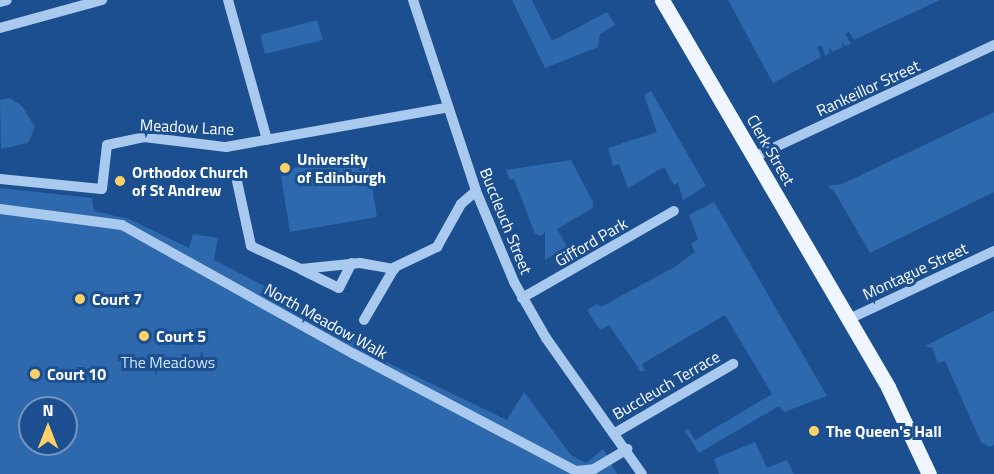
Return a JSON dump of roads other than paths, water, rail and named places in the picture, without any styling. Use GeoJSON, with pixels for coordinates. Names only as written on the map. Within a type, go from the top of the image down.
{"type":"FeatureCollection","features":[{"type":"Feature","properties":{"kind":"main road","name":"Clerk Street"},"geometry":{"type":"LineString","coordinates":[[662,0],[888,387],[929,474]]}},
{"type":"Feature","properties":{"kind":"street"},"geometry":{"type":"LineString","coordinates":[[0,2],[7,0]]}},
{"type":"Feature","properties":{"kind":"street"},"geometry":{"type":"LineString","coordinates":[[0,28],[102,0]]}},
{"type":"Feature","properties":{"kind":"street"},"geometry":{"type":"LineString","coordinates":[[228,0],[267,140]]}},
{"type":"Feature","properties":{"kind":"street","name":"Buccleuch Street"},"geometry":{"type":"LineString","coordinates":[[413,0],[446,108],[476,191],[522,298],[564,365],[627,449],[642,474]]}},
{"type":"Feature","properties":{"kind":"street","name":"Rankeillor Street"},"geometry":{"type":"LineString","coordinates":[[754,157],[994,45]]}},
{"type":"Feature","properties":{"kind":"street","name":"Meadow Lane"},"geometry":{"type":"LineString","coordinates":[[0,179],[102,189],[107,145],[144,137],[226,147],[446,108]]}},
{"type":"Feature","properties":{"kind":"street"},"geometry":{"type":"LineString","coordinates":[[237,181],[251,246],[339,288],[352,263]]}},
{"type":"Feature","properties":{"kind":"street"},"geometry":{"type":"LineString","coordinates":[[364,320],[394,269],[437,247],[461,204],[476,191]]}},
{"type":"Feature","properties":{"kind":"street","name":"North Meadow Walk"},"geometry":{"type":"LineString","coordinates":[[0,209],[122,225],[354,354],[576,471],[594,469],[627,449]]}},
{"type":"Feature","properties":{"kind":"street","name":"Gifford Park"},"geometry":{"type":"LineString","coordinates":[[522,298],[674,211]]}},
{"type":"Feature","properties":{"kind":"street","name":"Montague Street"},"geometry":{"type":"LineString","coordinates":[[849,319],[994,251]]}},
{"type":"Feature","properties":{"kind":"street"},"geometry":{"type":"LineString","coordinates":[[301,269],[352,263],[394,269]]}},
{"type":"Feature","properties":{"kind":"street","name":"Buccleuch Terrace"},"geometry":{"type":"LineString","coordinates":[[615,433],[733,364]]}},
{"type":"Feature","properties":{"kind":"place","name":"University of Edinburgh"},"geometry":{"type":"Point","coordinates":[285,168]}},
{"type":"Feature","properties":{"kind":"place","name":"Orthodox Church of St Andrew"},"geometry":{"type":"Point","coordinates":[120,181]}},
{"type":"Feature","properties":{"kind":"place","name":"Court 7"},"geometry":{"type":"Point","coordinates":[80,299]}},
{"type":"Feature","properties":{"kind":"place","name":"Court 5"},"geometry":{"type":"Point","coordinates":[144,336]}},
{"type":"Feature","properties":{"kind":"place","name":"Court 10"},"geometry":{"type":"Point","coordinates":[35,374]}},
{"type":"Feature","properties":{"kind":"place","name":"The Queen's Hall"},"geometry":{"type":"Point","coordinates":[814,431]}},
{"type":"Feature","properties":{"kind":"park label","name":"The Meadows"},"geometry":{"type":"Point","coordinates":[168,362]}}]}
